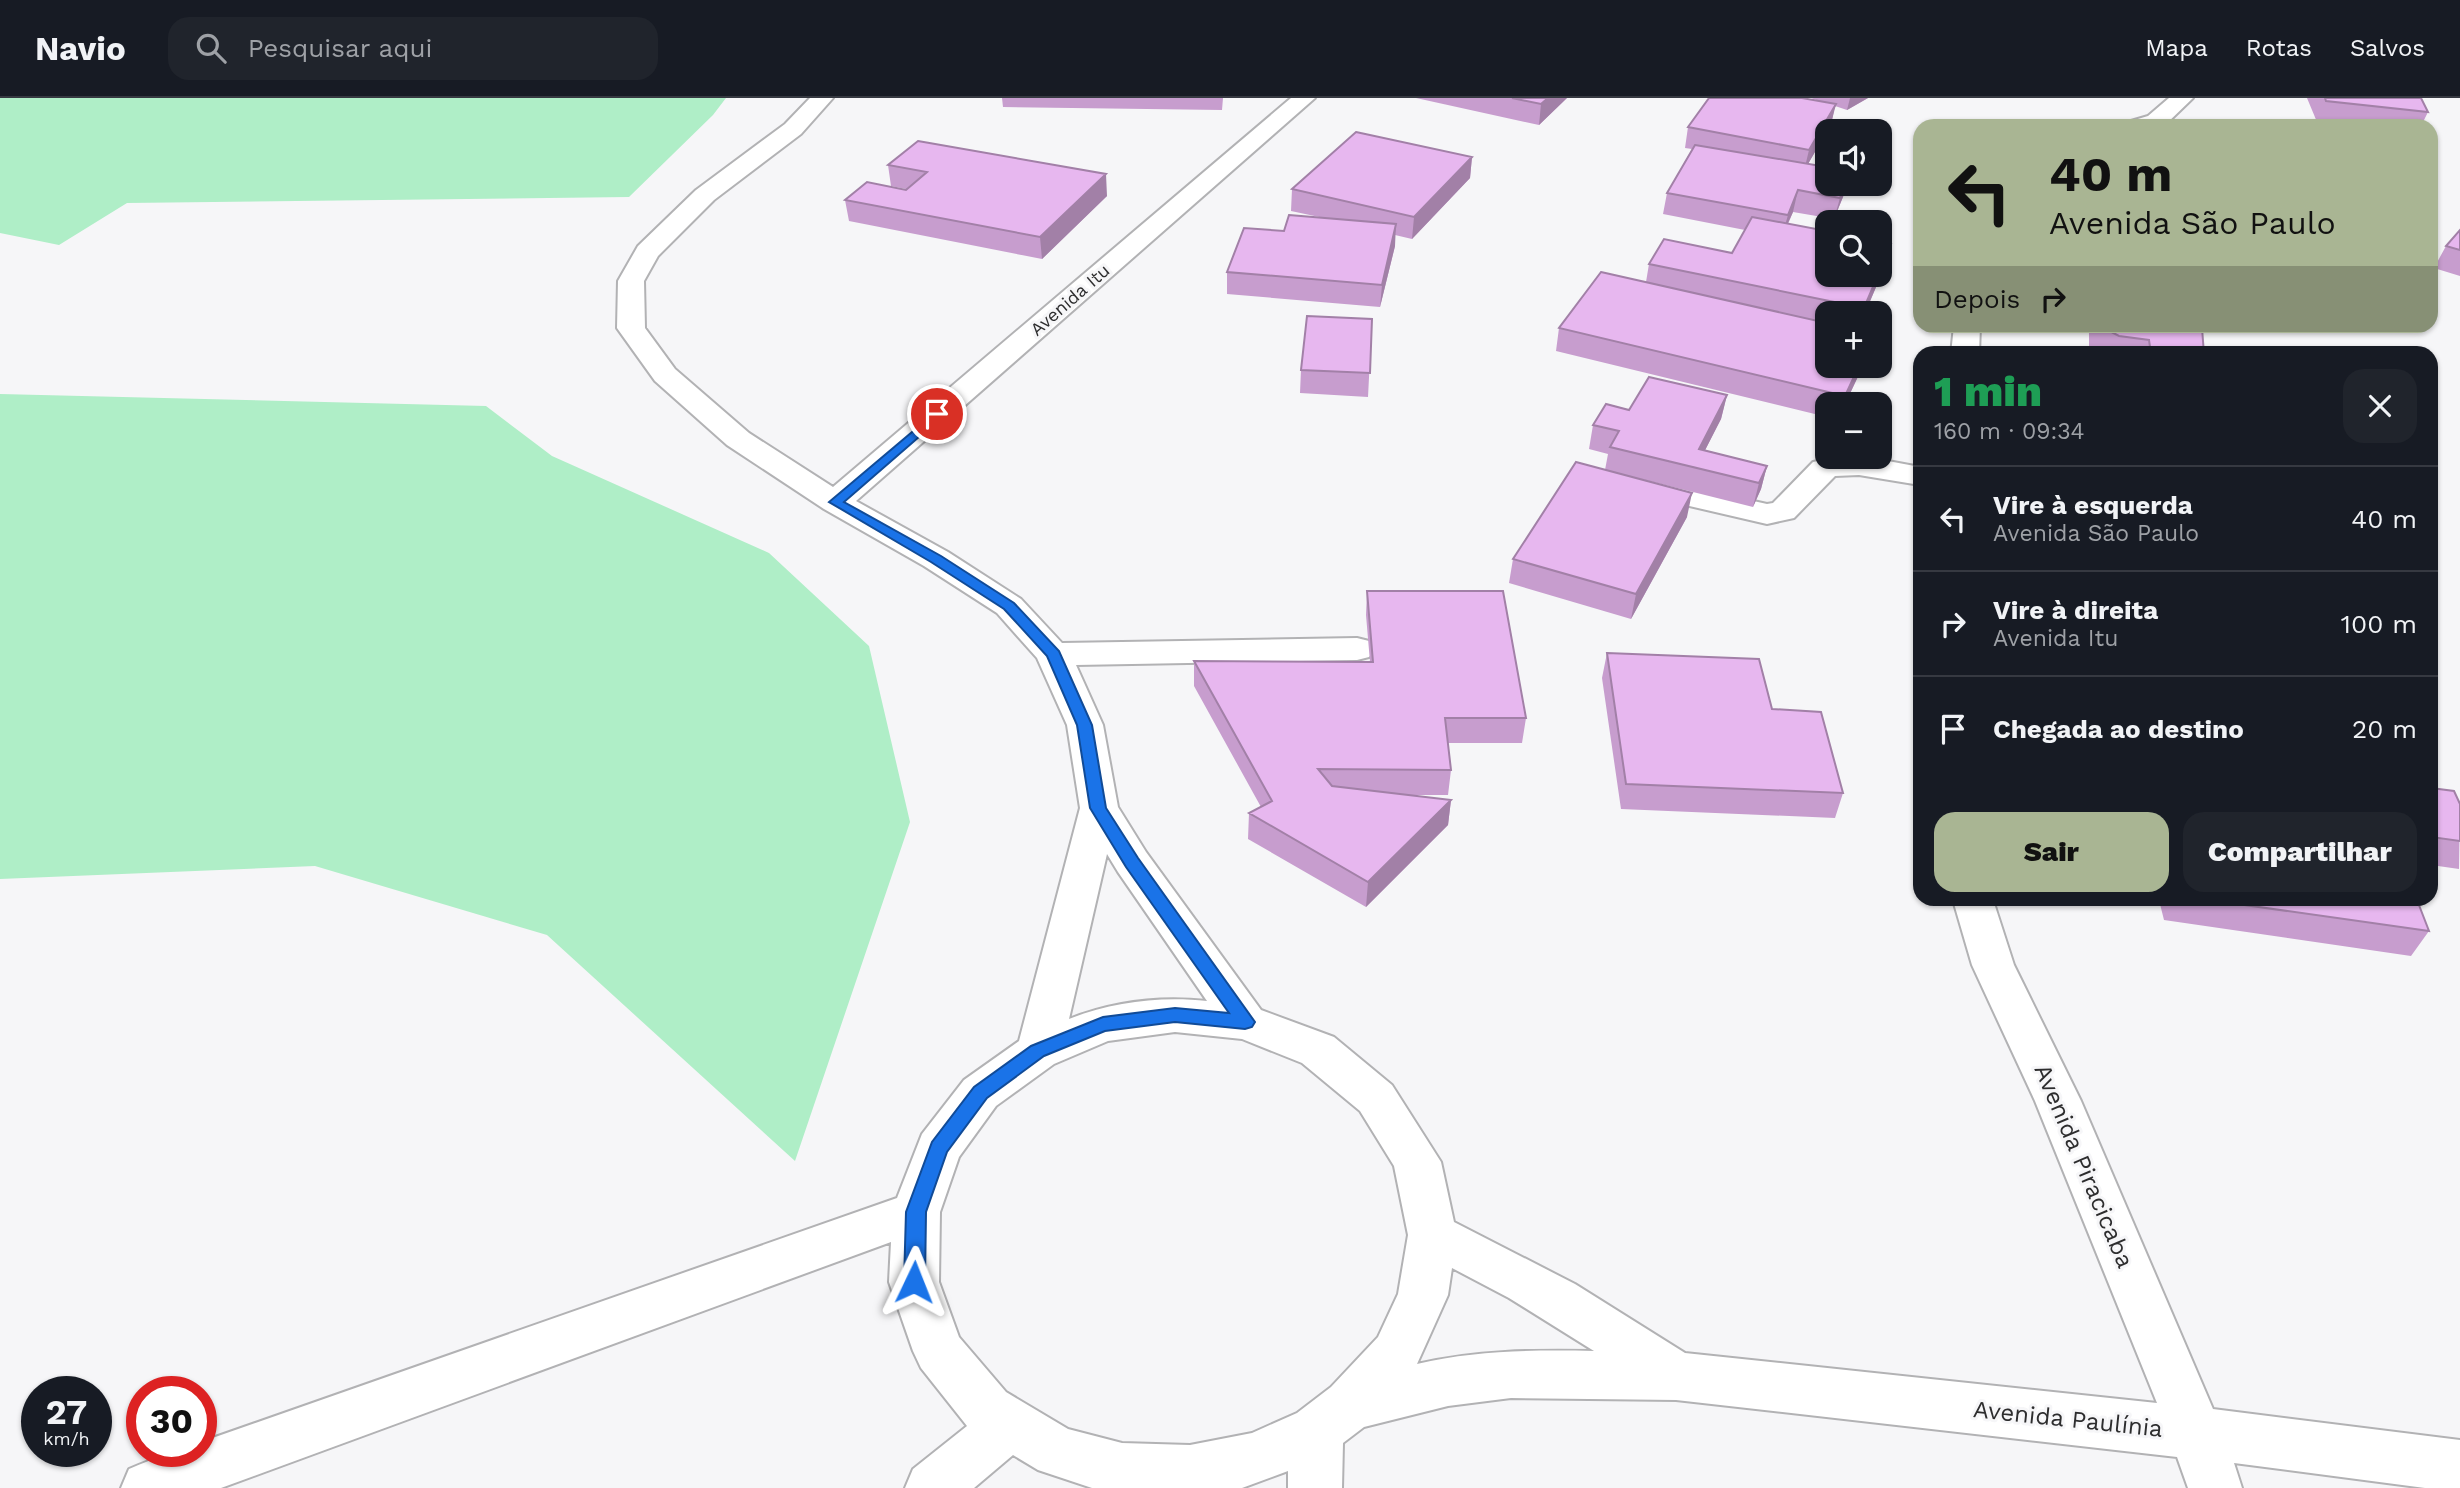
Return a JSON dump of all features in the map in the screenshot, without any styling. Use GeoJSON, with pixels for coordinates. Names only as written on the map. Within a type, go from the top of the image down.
{"type":"FeatureCollection","features":[{"type":"Feature","properties":{"kind":"street"},"geometry":{"type":"LineString","coordinates":[[822,98],[793,129],[705,195],[647,252],[631,281],[631,328],[665,375],[738,439],[835,502],[936,559],[1009,606],[1054,654],[1085,725],[1098,808],[1132,862],[1245,1022]]}},
{"type":"Feature","properties":{"kind":"street","name":"Avenida Itu"},"geometry":{"type":"LineString","coordinates":[[835,502],[1304,98]]}},
{"type":"Feature","properties":{"kind":"street"},"geometry":{"type":"LineString","coordinates":[[2158,119],[2182,98]]}},
{"type":"Feature","properties":{"kind":"street"},"geometry":{"type":"LineString","coordinates":[[1612,478],[1767,514],[1783,511],[1824,469],[1832,466],[1850,465],[1913,475]]}},
{"type":"Feature","properties":{"kind":"street"},"geometry":{"type":"LineString","coordinates":[[1054,654],[1357,649]]}},
{"type":"Feature","properties":{"kind":"street"},"geometry":{"type":"LineString","coordinates":[[1038,1051],[1058,982],[1074,901],[1098,808]]}},
{"type":"Feature","properties":{"kind":"street","name":"Avenida Piracicaba"},"geometry":{"type":"LineString","coordinates":[[1975,906],[1993,965],[2058,1101],[2196,1433],[2215,1488]]}},
{"type":"Feature","properties":{"kind":"street"},"geometry":{"type":"LineString","coordinates":[[1175,1015],[1245,1022],[1318,1051],[1376,1098],[1417,1162],[1432,1235],[1423,1296],[1396,1354],[1333,1418],[1256,1459],[1190,1472],[1068,1470],[1010,1424],[987,1410],[939,1351],[914,1282],[916,1212],[939,1148],[981,1093],[1038,1051],[1103,1024],[1175,1015]]}},
{"type":"Feature","properties":{"kind":"street"},"geometry":{"type":"LineString","coordinates":[[148,1488],[916,1212]]}},
{"type":"Feature","properties":{"kind":"street","name":"Avenida Paulínia"},"geometry":{"type":"LineString","coordinates":[[1432,1235],[1501,1267],[1614,1333],[1676,1376]]}},
{"type":"Feature","properties":{"kind":"street","name":"Avenida Paulínia"},"geometry":{"type":"LineString","coordinates":[[1333,1418],[1448,1381],[1511,1374],[1676,1376],[2196,1433],[2460,1466]]}},
{"type":"Feature","properties":{"kind":"street"},"geometry":{"type":"LineString","coordinates":[[1315,1488],[1333,1418]]}},
{"type":"Feature","properties":{"kind":"street"},"geometry":{"type":"LineString","coordinates":[[932,1488],[1010,1424]]}},
{"type":"Feature","properties":{"kind":"green space"},"geometry":{"type":"Polygon","coordinates":[[[0,98],[726,98],[713,115],[629,197],[127,203],[59,245],[0,233],[0,98]]]}},
{"type":"Feature","properties":{"kind":"green space"},"geometry":{"type":"Polygon","coordinates":[[[0,394],[486,406],[552,456],[769,553],[869,646],[910,822],[795,1161],[547,935],[315,866],[0,879],[0,394]]]}},
{"type":"Feature","properties":{"kind":"building"},"geometry":{"type":"Polygon","coordinates":[[[1512,98],[1548,98],[1541,104],[1512,98]]]}},
{"type":"Feature","properties":{"kind":"building"},"geometry":{"type":"Polygon","coordinates":[[[1709,98],[1802,98],[1836,104],[1827,119],[1815,119],[1815,140],[1809,150],[1688,127],[1709,98]]]}},
{"type":"Feature","properties":{"kind":"building"},"geometry":{"type":"Polygon","coordinates":[[[2325,98],[2421,98],[2428,112],[2326,101],[2325,98]]]}},
{"type":"Feature","properties":{"kind":"building"},"geometry":{"type":"Polygon","coordinates":[[[1356,132],[1472,157],[1414,217],[1292,189],[1356,132]]]}},
{"type":"Feature","properties":{"kind":"building"},"geometry":{"type":"Polygon","coordinates":[[[918,141],[1106,174],[1040,237],[845,200],[867,182],[906,190],[927,172],[888,165],[918,141]]]}},
{"type":"Feature","properties":{"kind":"building"},"geometry":{"type":"Polygon","coordinates":[[[1695,145],[1815,165],[1815,193],[1798,190],[1788,215],[1667,193],[1695,145]]]}},
{"type":"Feature","properties":{"kind":"building"},"geometry":{"type":"Polygon","coordinates":[[[1289,215],[1396,224],[1382,285],[1227,272],[1244,228],[1284,231],[1289,215]]]}},
{"type":"Feature","properties":{"kind":"building"},"geometry":{"type":"Polygon","coordinates":[[[1752,217],[1815,229],[1815,287],[1873,287],[1867,301],[1830,301],[1649,264],[1664,239],[1732,253],[1752,217]]]}},
{"type":"Feature","properties":{"kind":"building"},"geometry":{"type":"Polygon","coordinates":[[[2460,230],[2460,250],[2446,246],[2460,230]]]}},
{"type":"Feature","properties":{"kind":"building"},"geometry":{"type":"Polygon","coordinates":[[[1601,272],[1815,320],[1815,378],[1853,378],[1847,392],[1828,392],[1559,328],[1601,272]]]}},
{"type":"Feature","properties":{"kind":"building"},"geometry":{"type":"Polygon","coordinates":[[[1307,316],[1372,319],[1370,373],[1301,370],[1307,316]]]}},
{"type":"Feature","properties":{"kind":"building"},"geometry":{"type":"Polygon","coordinates":[[[2113,333],[2202,333],[2203,346],[2150,346],[2149,340],[2113,333]]]}},
{"type":"Feature","properties":{"kind":"building"},"geometry":{"type":"Polygon","coordinates":[[[1649,377],[1727,395],[1699,449],[1767,466],[1759,483],[1610,447],[1619,431],[1593,425],[1606,404],[1629,410],[1649,377]]]}},
{"type":"Feature","properties":{"kind":"building"},"geometry":{"type":"Polygon","coordinates":[[[1576,462],[1692,493],[1636,594],[1513,559],[1576,462]]]}},
{"type":"Feature","properties":{"kind":"building"},"geometry":{"type":"Polygon","coordinates":[[[1367,591],[1503,591],[1526,718],[1445,718],[1451,770],[1318,769],[1332,786],[1451,800],[1368,882],[1249,813],[1272,801],[1194,661],[1373,662],[1367,591]]]}},
{"type":"Feature","properties":{"kind":"building"},"geometry":{"type":"Polygon","coordinates":[[[1607,653],[1759,659],[1772,709],[1821,712],[1843,793],[1626,784],[1607,653]]]}},
{"type":"Feature","properties":{"kind":"building"},"geometry":{"type":"Polygon","coordinates":[[[2438,789],[2454,791],[2460,804],[2460,841],[2438,838],[2438,789]]]}},
{"type":"Feature","properties":{"kind":"building"},"geometry":{"type":"Polygon","coordinates":[[[2252,906],[2419,906],[2429,931],[2252,906]]]}},
{"type":"Feature","properties":{"kind":"route"},"geometry":{"type":"LineString","coordinates":[[914,1282],[916,1212],[939,1148],[981,1093],[1038,1051],[1103,1024],[1175,1015],[1245,1022],[1132,862],[1098,808],[1085,725],[1054,654],[1009,606],[936,559],[835,502],[937,414]]}}]}
